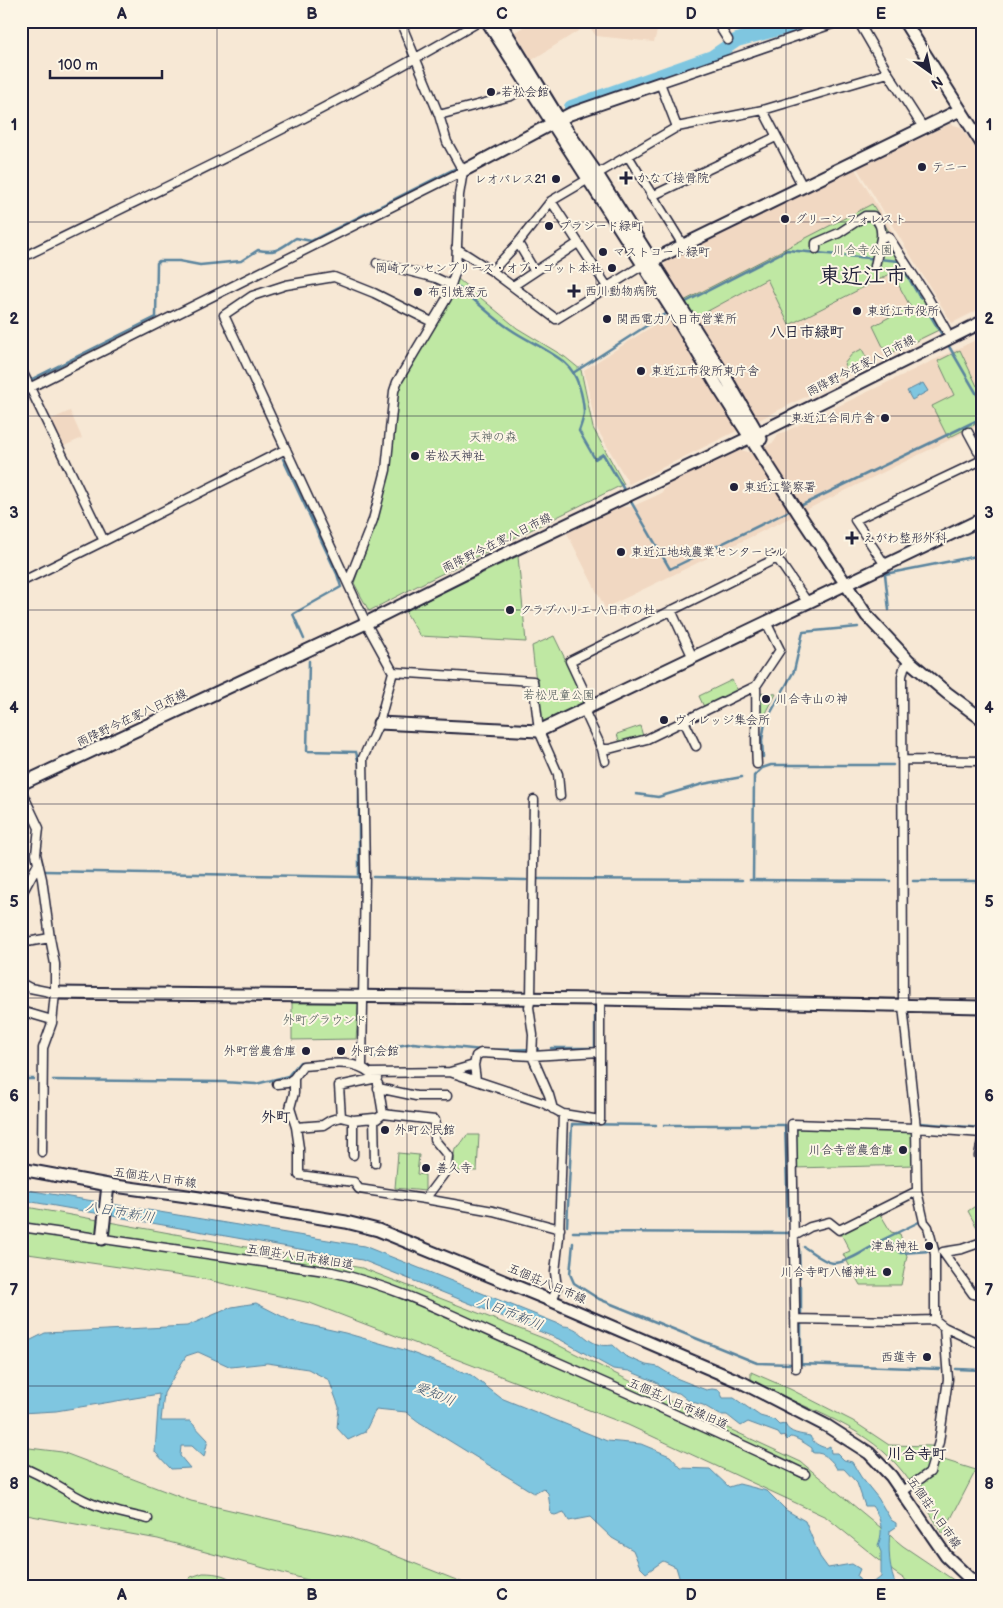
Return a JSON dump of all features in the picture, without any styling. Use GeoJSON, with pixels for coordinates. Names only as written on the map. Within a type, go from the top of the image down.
{"type":"FeatureCollection","features":[{"type":"Feature","properties":{"kind":"street"},"geometry":{"type":"LineString","coordinates":[[348,583],[373,520],[386,470],[394,391],[397,382],[447,298],[456,270],[459,195],[463,170],[447,142],[439,115],[400,21]]}},
{"type":"Feature","properties":{"kind":"street"},"geometry":{"type":"LineString","coordinates":[[21,258],[237,152],[416,59],[480,21]]}},
{"type":"Feature","properties":{"kind":"street"},"geometry":{"type":"LineString","coordinates":[[487,21],[528,86],[556,122]]}},
{"type":"Feature","properties":{"kind":"street"},"geometry":{"type":"LineString","coordinates":[[499,21],[556,122],[848,582],[867,616],[910,661],[947,693],[982,719]]}},
{"type":"Feature","properties":{"kind":"street"},"geometry":{"type":"LineString","coordinates":[[716,21],[728,40]]}},
{"type":"Feature","properties":{"kind":"street"},"geometry":{"type":"LineString","coordinates":[[21,392],[556,122],[660,83],[841,21]]}},
{"type":"Feature","properties":{"kind":"street"},"geometry":{"type":"LineString","coordinates":[[858,21],[888,73],[924,129]]}},
{"type":"Feature","properties":{"kind":"street"},"geometry":{"type":"LineString","coordinates":[[904,21],[960,110],[978,131],[982,144]]}},
{"type":"Feature","properties":{"kind":"street"},"geometry":{"type":"LineString","coordinates":[[492,271],[518,243],[551,201],[677,127],[763,110],[888,73]]}},
{"type":"Feature","properties":{"kind":"street"},"geometry":{"type":"LineString","coordinates":[[660,83],[677,127]]}},
{"type":"Feature","properties":{"kind":"street"},"geometry":{"type":"LineString","coordinates":[[439,115],[511,96],[528,86]]}},
{"type":"Feature","properties":{"kind":"street"},"geometry":{"type":"LineString","coordinates":[[763,110],[803,187]]}},
{"type":"Feature","properties":{"kind":"street"},"geometry":{"type":"LineString","coordinates":[[456,248],[492,271],[556,319],[647,263],[960,110]]}},
{"type":"Feature","properties":{"kind":"street"},"geometry":{"type":"LineString","coordinates":[[652,196],[776,137]]}},
{"type":"Feature","properties":{"kind":"street"},"geometry":{"type":"LineString","coordinates":[[628,156],[683,245]]}},
{"type":"Feature","properties":{"kind":"street"},"geometry":{"type":"LineString","coordinates":[[551,201],[608,288]]}},
{"type":"Feature","properties":{"kind":"street"},"geometry":{"type":"LineString","coordinates":[[816,246],[865,216],[871,215],[880,223],[882,232],[875,266]]}},
{"type":"Feature","properties":{"kind":"street"},"geometry":{"type":"LineString","coordinates":[[881,238],[888,236],[946,330]]}},
{"type":"Feature","properties":{"kind":"street"},"geometry":{"type":"LineString","coordinates":[[518,243],[534,270]]}},
{"type":"Feature","properties":{"kind":"street"},"geometry":{"type":"LineString","coordinates":[[513,286],[534,270],[578,243]]}},
{"type":"Feature","properties":{"kind":"street"},"geometry":{"type":"LineString","coordinates":[[377,263],[436,278],[452,285]]}},
{"type":"Feature","properties":{"kind":"street"},"geometry":{"type":"LineString","coordinates":[[362,1066],[363,758],[379,723],[392,672],[366,623],[224,315],[252,296],[286,285],[334,276],[374,293],[432,322]]}},
{"type":"Feature","properties":{"kind":"street","name":"雨降野今在家八日市線"},"geometry":{"type":"LineString","coordinates":[[21,784],[366,623],[982,322]]}},
{"type":"Feature","properties":{"kind":"street"},"geometry":{"type":"LineString","coordinates":[[21,370],[104,540]]}},
{"type":"Feature","properties":{"kind":"street"},"geometry":{"type":"LineString","coordinates":[[884,566],[855,520],[982,459],[968,432]]}},
{"type":"Feature","properties":{"kind":"street"},"geometry":{"type":"LineString","coordinates":[[21,582],[286,449]]}},
{"type":"Feature","properties":{"kind":"street"},"geometry":{"type":"LineString","coordinates":[[379,723],[540,731],[982,519]]}},
{"type":"Feature","properties":{"kind":"street"},"geometry":{"type":"LineString","coordinates":[[605,761],[570,661],[777,558],[808,603]]}},
{"type":"Feature","properties":{"kind":"street"},"geometry":{"type":"LineString","coordinates":[[848,582],[873,614],[914,655],[982,711]]}},
{"type":"Feature","properties":{"kind":"street"},"geometry":{"type":"LineString","coordinates":[[671,610],[693,658]]}},
{"type":"Feature","properties":{"kind":"street"},"geometry":{"type":"LineString","coordinates":[[602,749],[609,749],[647,739],[756,686],[780,650],[766,622]]}},
{"type":"Feature","properties":{"kind":"street"},"geometry":{"type":"LineString","coordinates":[[910,661],[904,668],[902,676],[903,1006],[916,1128],[916,1191],[924,1222],[939,1253],[973,1294],[982,1297]]}},
{"type":"Feature","properties":{"kind":"street"},"geometry":{"type":"LineString","coordinates":[[392,672],[533,681],[540,731],[558,774],[560,796]]}},
{"type":"Feature","properties":{"kind":"street"},"geometry":{"type":"LineString","coordinates":[[756,686],[757,764]]}},
{"type":"Feature","properties":{"kind":"street"},"geometry":{"type":"LineString","coordinates":[[684,721],[696,746]]}},
{"type":"Feature","properties":{"kind":"street"},"geometry":{"type":"LineString","coordinates":[[902,760],[982,761]]}},
{"type":"Feature","properties":{"kind":"street"},"geometry":{"type":"LineString","coordinates":[[21,790],[39,828],[36,854],[42,879],[55,964],[55,993],[52,1020],[43,1048],[42,1152]]}},
{"type":"Feature","properties":{"kind":"street"},"geometry":{"type":"LineString","coordinates":[[534,800],[531,998],[529,1007],[533,1035],[532,1056],[553,1109]]}},
{"type":"Feature","properties":{"kind":"street"},"geometry":{"type":"LineString","coordinates":[[21,895],[38,864]]}},
{"type":"Feature","properties":{"kind":"street"},"geometry":{"type":"LineString","coordinates":[[21,943],[50,938]]}},
{"type":"Feature","properties":{"kind":"street"},"geometry":{"type":"LineString","coordinates":[[21,983],[30,988],[55,993],[600,999],[982,1007]]}},
{"type":"Feature","properties":{"kind":"street"},"geometry":{"type":"LineString","coordinates":[[450,1072],[543,1103],[563,1114],[600,1120],[600,999]]}},
{"type":"Feature","properties":{"kind":"street"},"geometry":{"type":"LineString","coordinates":[[21,1011],[52,1020]]}},
{"type":"Feature","properties":{"kind":"street"},"geometry":{"type":"LineString","coordinates":[[476,1080],[474,1065],[476,1056],[481,1053],[532,1056],[600,1052]]}},
{"type":"Feature","properties":{"kind":"street"},"geometry":{"type":"LineString","coordinates":[[277,1084],[287,1083],[294,1078],[303,1066],[343,1064],[362,1066],[374,1076],[383,1114]]}},
{"type":"Feature","properties":{"kind":"street"},"geometry":{"type":"LineString","coordinates":[[341,1117],[339,1086],[374,1076],[450,1072],[474,1065]]}},
{"type":"Feature","properties":{"kind":"street"},"geometry":{"type":"LineString","coordinates":[[294,1078],[294,1093],[290,1108],[296,1127],[299,1148],[299,1176],[354,1182],[359,1189],[493,1211],[560,1229]]}},
{"type":"Feature","properties":{"kind":"street"},"geometry":{"type":"LineString","coordinates":[[378,1088],[416,1096],[447,1096]]}},
{"type":"Feature","properties":{"kind":"street"},"geometry":{"type":"LineString","coordinates":[[296,1127],[323,1125],[341,1117],[353,1120],[378,1119],[383,1114]]}},
{"type":"Feature","properties":{"kind":"street"},"geometry":{"type":"LineString","coordinates":[[383,1114],[435,1120],[434,1139],[448,1156],[446,1170],[426,1199]]}},
{"type":"Feature","properties":{"kind":"street"},"geometry":{"type":"LineString","coordinates":[[552,1301],[557,1288],[555,1272],[560,1229],[563,1114]]}},
{"type":"Feature","properties":{"kind":"street"},"geometry":{"type":"LineString","coordinates":[[374,1118],[375,1163]]}},
{"type":"Feature","properties":{"kind":"street"},"geometry":{"type":"LineString","coordinates":[[353,1120],[353,1155]]}},
{"type":"Feature","properties":{"kind":"street"},"geometry":{"type":"LineString","coordinates":[[796,1368],[792,1124],[916,1128],[982,1133]]}},
{"type":"Feature","properties":{"kind":"street"},"geometry":{"type":"LineString","coordinates":[[980,1156],[982,1140]]}},
{"type":"Feature","properties":{"kind":"street","name":"五個荘八日市線"},"geometry":{"type":"LineString","coordinates":[[21,1169],[108,1188],[187,1196],[346,1222],[378,1230],[552,1301],[742,1383],[827,1426],[869,1453],[886,1470],[946,1556],[968,1577],[982,1587]]}},
{"type":"Feature","properties":{"kind":"street"},"geometry":{"type":"LineString","coordinates":[[102,1234],[108,1188]]}},
{"type":"Feature","properties":{"kind":"street"},"geometry":{"type":"LineString","coordinates":[[794,1236],[810,1227],[829,1222],[839,1230],[916,1191]]}},
{"type":"Feature","properties":{"kind":"street","name":"五個荘八日市線旧道"},"geometry":{"type":"LineString","coordinates":[[21,1228],[102,1234],[332,1272],[362,1279],[391,1289],[530,1350],[806,1474]]}},
{"type":"Feature","properties":{"kind":"street"},"geometry":{"type":"LineString","coordinates":[[939,1253],[962,1249],[982,1242]]}},
{"type":"Feature","properties":{"kind":"street"},"geometry":{"type":"LineString","coordinates":[[935,1320],[939,1253]]}},
{"type":"Feature","properties":{"kind":"street"},"geometry":{"type":"LineString","coordinates":[[795,1319],[935,1320],[944,1327],[982,1345]]}},
{"type":"Feature","properties":{"kind":"street"},"geometry":{"type":"LineString","coordinates":[[902,1492],[930,1472],[939,1442],[948,1379],[944,1327]]}},
{"type":"Feature","properties":{"kind":"street"},"geometry":{"type":"LineString","coordinates":[[21,1467],[42,1476],[97,1506],[148,1519]]}},
{"type":"Feature","properties":{"kind":"shaded area"},"geometry":{"type":"Polygon","coordinates":[[[533,21],[583,21],[586,26],[532,60],[515,32],[533,21]]]}},
{"type":"Feature","properties":{"kind":"shaded area"},"geometry":{"type":"Polygon","coordinates":[[[586,21],[660,21],[654,42],[596,36],[586,21]]]}},
{"type":"Feature","properties":{"kind":"shaded area"},"geometry":{"type":"Polygon","coordinates":[[[950,124],[961,127],[982,159],[982,308],[952,323],[857,168],[950,124]]]}},
{"type":"Feature","properties":{"kind":"shaded area"},"geometry":{"type":"Polygon","coordinates":[[[855,169],[949,326],[629,484],[596,427],[584,370],[687,304],[664,268],[666,261],[855,169]]]}},
{"type":"Feature","properties":{"kind":"shaded area"},"geometry":{"type":"Polygon","coordinates":[[[982,337],[982,424],[605,608],[567,533],[621,507],[631,507],[660,494],[672,481],[741,450],[752,453],[774,442],[778,435],[982,337]]]}},
{"type":"Feature","properties":{"kind":"shaded area"},"geometry":{"type":"Polygon","coordinates":[[[70,411],[82,438],[62,447],[50,420],[70,411]]]}},
{"type":"Feature","properties":{"kind":"green space","name":"川合寺公園"},"geometry":{"type":"Polygon","coordinates":[[[872,204],[947,326],[887,355],[873,326],[910,306],[892,273],[789,325],[767,279],[684,324],[674,306],[872,204]]]}},
{"type":"Feature","properties":{"kind":"green space","name":"天神の森"},"geometry":{"type":"Polygon","coordinates":[[[458,279],[517,328],[565,357],[581,370],[593,428],[624,484],[369,611],[354,583],[377,520],[389,471],[400,384],[442,313],[458,279]]]}},
{"type":"Feature","properties":{"kind":"green space"},"geometry":{"type":"Polygon","coordinates":[[[862,349],[869,363],[849,373],[844,364],[852,354],[862,349]]]}},
{"type":"Feature","properties":{"kind":"green space"},"geometry":{"type":"Polygon","coordinates":[[[960,350],[977,386],[982,385],[982,421],[948,438],[932,406],[954,395],[938,361],[960,350]]]}},
{"type":"Feature","properties":{"kind":"green space"},"geometry":{"type":"Polygon","coordinates":[[[518,556],[526,642],[420,636],[405,611],[518,556]]]}},
{"type":"Feature","properties":{"kind":"green space","name":"若松児童公園"},"geometry":{"type":"Polygon","coordinates":[[[554,636],[588,706],[541,727],[532,646],[554,636]]]}},
{"type":"Feature","properties":{"kind":"green space"},"geometry":{"type":"Polygon","coordinates":[[[732,680],[738,691],[704,707],[699,696],[732,680]]]}},
{"type":"Feature","properties":{"kind":"green space"},"geometry":{"type":"Polygon","coordinates":[[[759,692],[776,694],[765,715],[760,715],[759,692]]]}},
{"type":"Feature","properties":{"kind":"green space"},"geometry":{"type":"Polygon","coordinates":[[[640,726],[643,736],[620,743],[617,734],[640,726]]]}},
{"type":"Feature","properties":{"kind":"green space","name":"外町グラウンド"},"geometry":{"type":"Polygon","coordinates":[[[292,1000],[359,1001],[356,1039],[292,1040],[292,1000]]]}},
{"type":"Feature","properties":{"kind":"green space"},"geometry":{"type":"Polygon","coordinates":[[[792,1124],[916,1128],[916,1165],[793,1168],[792,1124]]]}},
{"type":"Feature","properties":{"kind":"green space"},"geometry":{"type":"Polygon","coordinates":[[[467,1135],[479,1135],[477,1171],[452,1171],[455,1148],[460,1145],[467,1135]]]}},
{"type":"Feature","properties":{"kind":"green space"},"geometry":{"type":"Polygon","coordinates":[[[398,1153],[419,1155],[417,1174],[425,1175],[425,1191],[395,1188],[398,1153]]]}},
{"type":"Feature","properties":{"kind":"green space"},"geometry":{"type":"Polygon","coordinates":[[[977,1205],[982,1205],[982,1237],[968,1211],[977,1205]]]}},
{"type":"Feature","properties":{"kind":"green space"},"geometry":{"type":"Polygon","coordinates":[[[21,1206],[362,1268],[548,1340],[684,1408],[801,1462],[903,1546],[964,1587],[916,1587],[894,1572],[826,1517],[628,1425],[310,1303],[203,1279],[21,1253],[21,1206]]]}},
{"type":"Feature","properties":{"kind":"green space"},"geometry":{"type":"Polygon","coordinates":[[[876,1207],[891,1232],[900,1234],[907,1256],[901,1285],[860,1285],[843,1254],[850,1251],[839,1230],[862,1218],[876,1207]]]}},
{"type":"Feature","properties":{"kind":"green space"},"geometry":{"type":"Polygon","coordinates":[[[751,1372],[790,1389],[853,1421],[889,1445],[933,1446],[931,1456],[976,1470],[943,1534],[910,1481],[883,1451],[866,1438],[829,1417],[751,1384],[751,1372]]]}},
{"type":"Feature","properties":{"kind":"green space"},"geometry":{"type":"Polygon","coordinates":[[[21,1447],[62,1452],[191,1501],[348,1537],[474,1587],[323,1587],[315,1582],[158,1539],[21,1514],[21,1447]]]}},
{"type":"Feature","properties":{"kind":"green space"},"geometry":{"type":"Polygon","coordinates":[[[203,1573],[223,1576],[232,1580],[239,1587],[181,1587],[191,1577],[203,1573]]]}},
{"type":"Feature","properties":{"kind":"water"},"geometry":{"type":"Polygon","coordinates":[[[923,383],[928,391],[912,400],[907,391],[923,383]]]}},
{"type":"Feature","properties":{"kind":"water","name":"八日市新川"},"geometry":{"type":"Polygon","coordinates":[[[21,1189],[364,1246],[564,1326],[571,1327],[597,1344],[613,1345],[625,1356],[646,1365],[658,1367],[676,1378],[706,1390],[719,1390],[723,1398],[734,1398],[760,1416],[774,1420],[779,1425],[785,1424],[789,1430],[796,1433],[810,1436],[821,1446],[826,1448],[830,1446],[831,1453],[837,1453],[844,1460],[852,1462],[891,1520],[896,1523],[896,1527],[890,1531],[889,1552],[892,1575],[897,1587],[865,1587],[881,1577],[881,1552],[878,1545],[881,1525],[878,1515],[872,1506],[865,1506],[857,1483],[844,1469],[837,1469],[827,1457],[812,1452],[812,1448],[798,1439],[790,1437],[787,1440],[785,1436],[781,1437],[778,1433],[748,1422],[741,1426],[727,1415],[720,1415],[703,1405],[689,1401],[679,1393],[670,1392],[656,1382],[629,1371],[613,1369],[561,1340],[362,1260],[21,1200],[21,1189]]]}},
{"type":"Feature","properties":{"kind":"water","name":"愛知川"},"geometry":{"type":"Polygon","coordinates":[[[256,1303],[291,1321],[345,1333],[404,1350],[471,1375],[501,1398],[607,1441],[641,1444],[670,1456],[681,1468],[710,1469],[729,1487],[739,1484],[767,1491],[786,1510],[805,1521],[820,1557],[828,1568],[852,1564],[860,1569],[857,1576],[864,1587],[682,1587],[676,1567],[663,1561],[646,1573],[640,1567],[633,1550],[612,1538],[590,1517],[569,1521],[564,1512],[555,1515],[551,1514],[548,1493],[543,1488],[534,1493],[406,1412],[376,1409],[365,1432],[348,1440],[337,1428],[339,1407],[329,1380],[308,1369],[267,1363],[231,1367],[198,1352],[186,1356],[164,1393],[161,1421],[190,1421],[208,1440],[204,1457],[192,1446],[181,1446],[180,1456],[190,1468],[171,1469],[155,1452],[159,1394],[56,1411],[21,1413],[21,1345],[45,1333],[187,1326],[232,1307],[256,1303]]]}},
{"type":"Feature","properties":{"kind":"waterway"},"geometry":{"type":"LineString","coordinates":[[571,107],[712,57],[737,40],[808,21]]}},
{"type":"Feature","properties":{"kind":"waterway"},"geometry":{"type":"LineString","coordinates":[[32,379],[156,317],[157,263],[159,261],[179,261],[200,265],[241,261],[258,250],[275,250],[296,238],[311,241],[458,167]]}},
{"type":"Feature","properties":{"kind":"waterway"},"geometry":{"type":"LineString","coordinates":[[682,304],[787,250],[899,261],[920,298]]}},
{"type":"Feature","properties":{"kind":"waterway"},"geometry":{"type":"LineString","coordinates":[[456,286],[503,324],[553,354],[570,368],[581,392],[584,412],[579,431],[595,459],[603,454],[626,493]]}},
{"type":"Feature","properties":{"kind":"waterway"},"geometry":{"type":"LineString","coordinates":[[924,305],[944,338]]}},
{"type":"Feature","properties":{"kind":"waterway"},"geometry":{"type":"LineString","coordinates":[[573,373],[668,312]]}},
{"type":"Feature","properties":{"kind":"waterway"},"geometry":{"type":"LineString","coordinates":[[947,343],[982,403]]}},
{"type":"Feature","properties":{"kind":"waterway"},"geometry":{"type":"LineString","coordinates":[[798,507],[982,418]]}},
{"type":"Feature","properties":{"kind":"waterway"},"geometry":{"type":"LineString","coordinates":[[283,459],[337,574],[341,587],[293,614],[304,639]]}},
{"type":"Feature","properties":{"kind":"waterway"},"geometry":{"type":"LineString","coordinates":[[630,500],[670,569],[791,510]]}},
{"type":"Feature","properties":{"kind":"waterway"},"geometry":{"type":"LineString","coordinates":[[889,610],[885,574],[982,555]]}},
{"type":"Feature","properties":{"kind":"waterway"},"geometry":{"type":"LineString","coordinates":[[763,757],[762,740],[765,723],[794,671],[803,632],[858,627]]}},
{"type":"Feature","properties":{"kind":"waterway"},"geometry":{"type":"LineString","coordinates":[[44,871],[359,877],[359,764],[356,752],[307,751],[309,661]]}},
{"type":"Feature","properties":{"kind":"waterway"},"geometry":{"type":"LineString","coordinates":[[753,880],[754,776],[762,768],[771,765],[893,765]]}},
{"type":"Feature","properties":{"kind":"waterway"},"geometry":{"type":"LineString","coordinates":[[636,794],[658,797],[703,784],[742,777]]}},
{"type":"Feature","properties":{"kind":"waterway"},"geometry":{"type":"LineString","coordinates":[[373,877],[526,880]]}},
{"type":"Feature","properties":{"kind":"waterway"},"geometry":{"type":"LineString","coordinates":[[536,879],[742,880]]}},
{"type":"Feature","properties":{"kind":"waterway"},"geometry":{"type":"LineString","coordinates":[[750,880],[890,881]]}},
{"type":"Feature","properties":{"kind":"waterway"},"geometry":{"type":"LineString","coordinates":[[913,881],[982,881]]}},
{"type":"Feature","properties":{"kind":"waterway"},"geometry":{"type":"LineString","coordinates":[[551,1048],[595,1048],[595,1004]]}},
{"type":"Feature","properties":{"kind":"waterway"},"geometry":{"type":"LineString","coordinates":[[373,1059],[393,1047],[413,1043],[482,1050]]}},
{"type":"Feature","properties":{"kind":"waterway"},"geometry":{"type":"LineString","coordinates":[[490,1050],[538,1049]]}},
{"type":"Feature","properties":{"kind":"waterway"},"geometry":{"type":"LineString","coordinates":[[53,1080],[256,1084],[288,1076],[300,1062],[314,1062]]}},
{"type":"Feature","properties":{"kind":"waterway"},"geometry":{"type":"LineString","coordinates":[[21,1079],[34,1079]]}},
{"type":"Feature","properties":{"kind":"waterway"},"geometry":{"type":"LineString","coordinates":[[920,1123],[982,1128]]}},
{"type":"Feature","properties":{"kind":"waterway"},"geometry":{"type":"LineString","coordinates":[[567,1226],[572,1124],[656,1125]]}},
{"type":"Feature","properties":{"kind":"waterway"},"geometry":{"type":"LineString","coordinates":[[664,1125],[785,1125],[788,1218]]}},
{"type":"Feature","properties":{"kind":"waterway"},"geometry":{"type":"LineString","coordinates":[[880,1241],[919,1222]]}},
{"type":"Feature","properties":{"kind":"waterway"},"geometry":{"type":"LineString","coordinates":[[573,1232],[789,1233]]}},
{"type":"Feature","properties":{"kind":"waterway"},"geometry":{"type":"LineString","coordinates":[[887,1239],[901,1253],[930,1251]]}},
{"type":"Feature","properties":{"kind":"waterway"},"geometry":{"type":"LineString","coordinates":[[573,1243],[570,1274],[574,1283],[599,1299],[757,1363],[792,1364]]}},
{"type":"Feature","properties":{"kind":"waterway"},"geometry":{"type":"LineString","coordinates":[[804,1247],[822,1259],[833,1263],[847,1260],[871,1247]]}},
{"type":"Feature","properties":{"kind":"waterway"},"geometry":{"type":"LineString","coordinates":[[799,1249],[800,1277]]}},
{"type":"Feature","properties":{"kind":"waterway"},"geometry":{"type":"LineString","coordinates":[[801,1286],[801,1313]]}},
{"type":"Feature","properties":{"kind":"waterway"},"geometry":{"type":"LineString","coordinates":[[801,1322],[801,1364],[940,1369]]}},
{"type":"Feature","properties":{"kind":"waterway"},"geometry":{"type":"LineString","coordinates":[[956,1369],[982,1370]]}},
{"type":"Feature","properties":{"kind":"place","name":"若松会館"},"geometry":{"type":"Point","coordinates":[491,92]}},
{"type":"Feature","properties":{"kind":"place","name":"テニー"},"geometry":{"type":"Point","coordinates":[922,167]}},
{"type":"Feature","properties":{"kind":"place","name":"かなで接骨院"},"geometry":{"type":"Point","coordinates":[626,178]}},
{"type":"Feature","properties":{"kind":"place","name":"レオパレス21"},"geometry":{"type":"Point","coordinates":[556,179]}},
{"type":"Feature","properties":{"kind":"place","name":"グリーン フォレスト"},"geometry":{"type":"Point","coordinates":[785,219]}},
{"type":"Feature","properties":{"kind":"place","name":"プラシード緑町"},"geometry":{"type":"Point","coordinates":[549,226]}},
{"type":"Feature","properties":{"kind":"place","name":"マストコート緑町"},"geometry":{"type":"Point","coordinates":[603,252]}},
{"type":"Feature","properties":{"kind":"place","name":"岡崎アッセンブリーズ・オブ・ゴット本社"},"geometry":{"type":"Point","coordinates":[612,268]}},
{"type":"Feature","properties":{"kind":"place","name":"西川動物病院"},"geometry":{"type":"Point","coordinates":[574,291]}},
{"type":"Feature","properties":{"kind":"place","name":"布引焼窯元"},"geometry":{"type":"Point","coordinates":[418,292]}},
{"type":"Feature","properties":{"kind":"place","name":"東近江市役所"},"geometry":{"type":"Point","coordinates":[857,311]}},
{"type":"Feature","properties":{"kind":"place","name":"関西電力八日市営業所"},"geometry":{"type":"Point","coordinates":[607,319]}},
{"type":"Feature","properties":{"kind":"place","name":"東近江市役所東庁舎"},"geometry":{"type":"Point","coordinates":[641,371]}},
{"type":"Feature","properties":{"kind":"place","name":"東近江合同庁舎"},"geometry":{"type":"Point","coordinates":[885,418]}},
{"type":"Feature","properties":{"kind":"place","name":"若松天神社"},"geometry":{"type":"Point","coordinates":[415,456]}},
{"type":"Feature","properties":{"kind":"place","name":"東近江警察署"},"geometry":{"type":"Point","coordinates":[734,487]}},
{"type":"Feature","properties":{"kind":"place","name":"えがわ整形外科"},"geometry":{"type":"Point","coordinates":[852,538]}},
{"type":"Feature","properties":{"kind":"place","name":"東近江地域農業センタービル"},"geometry":{"type":"Point","coordinates":[621,552]}},
{"type":"Feature","properties":{"kind":"place","name":"クラブハリエ 八日市の杜"},"geometry":{"type":"Point","coordinates":[510,610]}},
{"type":"Feature","properties":{"kind":"place","name":"川合寺山の神"},"geometry":{"type":"Point","coordinates":[766,699]}},
{"type":"Feature","properties":{"kind":"place","name":"ヴィレッジ集会所"},"geometry":{"type":"Point","coordinates":[664,720]}},
{"type":"Feature","properties":{"kind":"place","name":"外町営農倉庫"},"geometry":{"type":"Point","coordinates":[306,1051]}},
{"type":"Feature","properties":{"kind":"place","name":"外町会館"},"geometry":{"type":"Point","coordinates":[341,1051]}},
{"type":"Feature","properties":{"kind":"place","name":"外町公民館"},"geometry":{"type":"Point","coordinates":[385,1130]}},
{"type":"Feature","properties":{"kind":"place","name":"川合寺営農倉庫"},"geometry":{"type":"Point","coordinates":[903,1150]}},
{"type":"Feature","properties":{"kind":"place","name":"善久寺"},"geometry":{"type":"Point","coordinates":[426,1168]}},
{"type":"Feature","properties":{"kind":"place","name":"津島神社"},"geometry":{"type":"Point","coordinates":[929,1246]}},
{"type":"Feature","properties":{"kind":"place","name":"川合寺町八幡神社"},"geometry":{"type":"Point","coordinates":[887,1272]}},
{"type":"Feature","properties":{"kind":"place","name":"西蓮寺"},"geometry":{"type":"Point","coordinates":[927,1357]}},
{"type":"Feature","properties":{"kind":"district","name":"東近江市"},"geometry":{"type":"Point","coordinates":[863,276]}},
{"type":"Feature","properties":{"kind":"district","name":"八日市緑町"},"geometry":{"type":"Point","coordinates":[807,332]}},
{"type":"Feature","properties":{"kind":"district","name":"外町"},"geometry":{"type":"Point","coordinates":[276,1117]}},
{"type":"Feature","properties":{"kind":"district","name":"川合寺町"},"geometry":{"type":"Point","coordinates":[917,1454]}}]}
